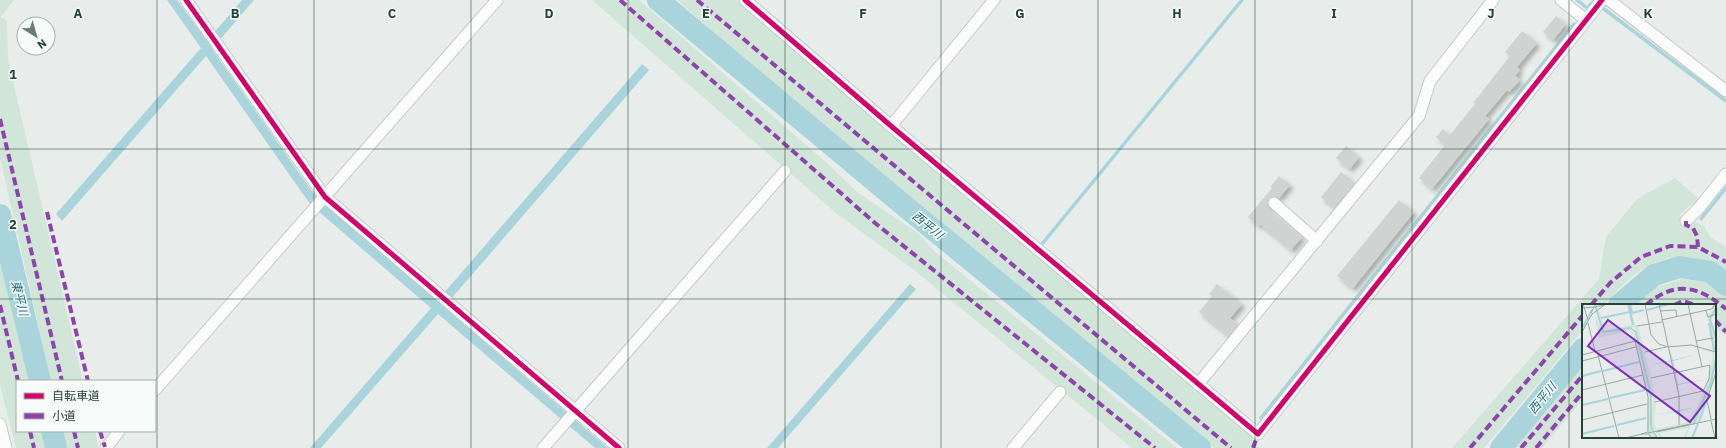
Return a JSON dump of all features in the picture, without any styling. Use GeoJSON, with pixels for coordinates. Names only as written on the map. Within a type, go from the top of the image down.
{"type":"FeatureCollection","features":[{"type":"Feature","properties":{"kind":"street"},"geometry":{"type":"LineString","coordinates":[[186,0],[325,197],[619,448]]}},
{"type":"Feature","properties":{"kind":"street"},"geometry":{"type":"LineString","coordinates":[[156,389],[497,0]]}},
{"type":"Feature","properties":{"kind":"street"},"geometry":{"type":"LineString","coordinates":[[745,0],[891,126],[1258,434],[1602,0]]}},
{"type":"Feature","properties":{"kind":"street"},"geometry":{"type":"LineString","coordinates":[[891,126],[994,0]]}},
{"type":"Feature","properties":{"kind":"street"},"geometry":{"type":"LineString","coordinates":[[1198,384],[1419,116],[1430,81],[1493,0]]}},
{"type":"Feature","properties":{"kind":"street"},"geometry":{"type":"LineString","coordinates":[[1560,0],[1586,20]]}},
{"type":"Feature","properties":{"kind":"street"},"geometry":{"type":"LineString","coordinates":[[1608,0],[1726,91]]}},
{"type":"Feature","properties":{"kind":"street"},"geometry":{"type":"LineString","coordinates":[[543,448],[785,171]]}},
{"type":"Feature","properties":{"kind":"street"},"geometry":{"type":"LineString","coordinates":[[1686,221],[1699,208],[1726,174]]}},
{"type":"Feature","properties":{"kind":"street"},"geometry":{"type":"LineString","coordinates":[[1274,203],[1317,241]]}},
{"type":"Feature","properties":{"kind":"street"},"geometry":{"type":"LineString","coordinates":[[1013,448],[1060,392]]}},
{"type":"Feature","properties":{"kind":"street"},"geometry":{"type":"LineString","coordinates":[[0,424],[6,448]]}},
{"type":"Feature","properties":{"kind":"street"},"geometry":{"type":"LineString","coordinates":[[106,448],[118,432]]}},
{"type":"Feature","properties":{"kind":"green space"},"geometry":{"type":"Polygon","coordinates":[[[0,0],[14,0],[1,17],[7,21],[8,60],[83,380],[51,380],[0,158],[0,0]]]}},
{"type":"Feature","properties":{"kind":"green space"},"geometry":{"type":"Polygon","coordinates":[[[592,0],[639,0],[827,163],[857,192],[919,234],[933,250],[1177,448],[1132,448],[914,270],[837,214],[592,0]]]}},
{"type":"Feature","properties":{"kind":"green space"},"geometry":{"type":"Polygon","coordinates":[[[677,0],[738,0],[891,132],[1250,435],[1259,448],[1214,448],[993,265],[822,127],[677,0]]]}},
{"type":"Feature","properties":{"kind":"green space"},"geometry":{"type":"Polygon","coordinates":[[[1675,178],[1699,199],[1679,215],[1704,226],[1710,237],[1726,247],[1726,270],[1707,262],[1690,258],[1674,258],[1659,261],[1644,268],[1631,278],[1617,290],[1605,304],[1582,304],[1582,331],[1484,448],[1452,448],[1599,279],[1606,237],[1637,199],[1675,178]]]}},
{"type":"Feature","properties":{"kind":"green space"},"geometry":{"type":"Polygon","coordinates":[[[0,256],[30,380],[16,380],[16,432],[42,432],[46,448],[16,448],[0,385],[0,256]]]}},
{"type":"Feature","properties":{"kind":"green space"},"geometry":{"type":"Polygon","coordinates":[[[1683,279],[1714,284],[1726,295],[1726,336],[1716,328],[1716,304],[1634,304],[1654,288],[1683,279]]]}},
{"type":"Feature","properties":{"kind":"green space"},"geometry":{"type":"Polygon","coordinates":[[[1582,362],[1582,400],[1542,448],[1509,448],[1582,362]]]}},
{"type":"Feature","properties":{"kind":"green space"},"geometry":{"type":"Polygon","coordinates":[[[62,432],[95,432],[99,448],[66,448],[62,432]]]}},
{"type":"Feature","properties":{"kind":"water"},"geometry":{"type":"Polygon","coordinates":[[[167,0],[177,0],[207,41],[242,0],[254,0],[212,49],[316,197],[437,301],[642,64],[649,70],[444,307],[608,448],[595,448],[438,314],[321,448],[310,448],[431,308],[310,204],[206,56],[62,221],[56,214],[201,48],[167,0]]]}},
{"type":"Feature","properties":{"kind":"water"},"geometry":{"type":"Polygon","coordinates":[[[910,284],[916,289],[778,448],[767,448],[910,284]]]}},
{"type":"Feature","properties":{"kind":"building"},"geometry":{"type":"Polygon","coordinates":[[[1556,16],[1566,24],[1553,40],[1543,32],[1556,16]]]}},
{"type":"Feature","properties":{"kind":"building"},"geometry":{"type":"Polygon","coordinates":[[[1522,31],[1537,43],[1517,67],[1520,70],[1515,76],[1520,80],[1509,92],[1507,90],[1485,116],[1489,119],[1432,189],[1419,178],[1445,145],[1436,137],[1443,129],[1450,135],[1510,56],[1505,52],[1522,31]]]}},
{"type":"Feature","properties":{"kind":"building"},"geometry":{"type":"Polygon","coordinates":[[[1346,146],[1359,157],[1350,169],[1336,158],[1346,146]]]}},
{"type":"Feature","properties":{"kind":"building"},"geometry":{"type":"Polygon","coordinates":[[[1341,172],[1355,183],[1334,208],[1321,197],[1341,172]]]}},
{"type":"Feature","properties":{"kind":"building"},"geometry":{"type":"Polygon","coordinates":[[[1279,176],[1290,185],[1279,198],[1275,196],[1269,198],[1267,205],[1271,211],[1302,237],[1291,250],[1260,224],[1259,226],[1248,217],[1272,188],[1270,187],[1279,176]]]}},
{"type":"Feature","properties":{"kind":"building"},"geometry":{"type":"Polygon","coordinates":[[[1399,200],[1414,212],[1353,288],[1337,276],[1399,200]]]}},
{"type":"Feature","properties":{"kind":"building"},"geometry":{"type":"Polygon","coordinates":[[[1217,284],[1242,304],[1230,318],[1238,325],[1229,336],[1199,312],[1212,296],[1209,294],[1217,284]]]}},
{"type":"Feature","properties":{"kind":"waterway","name":"西平川"},"geometry":{"type":"LineString","coordinates":[[658,0],[901,203],[1200,448]]}},
{"type":"Feature","properties":{"kind":"waterway"},"geometry":{"type":"LineString","coordinates":[[1042,244],[1242,0]]}},
{"type":"Feature","properties":{"kind":"waterway"},"geometry":{"type":"LineString","coordinates":[[1577,0],[1587,8],[1595,0]]}},
{"type":"Feature","properties":{"kind":"waterway"},"geometry":{"type":"LineString","coordinates":[[1604,9],[1726,101]]}},
{"type":"Feature","properties":{"kind":"waterway"},"geometry":{"type":"LineString","coordinates":[[1261,418],[1574,24]]}},
{"type":"Feature","properties":{"kind":"waterway"},"geometry":{"type":"LineString","coordinates":[[1701,219],[1726,188]]}},
{"type":"Feature","properties":{"kind":"waterway","name":"東平川"},"geometry":{"type":"LineString","coordinates":[[0,215],[40,380]]}},
{"type":"Feature","properties":{"kind":"waterway","name":"西平川"},"geometry":{"type":"LineString","coordinates":[[1620,304],[1654,275],[1680,267],[1711,272],[1726,285]]}},
{"type":"Feature","properties":{"kind":"waterway","name":"西平川"},"geometry":{"type":"LineString","coordinates":[[1501,448],[1582,350]]}},
{"type":"Feature","properties":{"kind":"waterway","name":"東平川"},"geometry":{"type":"LineString","coordinates":[[52,432],[56,448]]}},
{"type":"Feature","properties":{"kind":"marked path"},"geometry":{"type":"LineString","coordinates":[[620,0],[875,223],[1155,448]]}},
{"type":"Feature","properties":{"kind":"marked path"},"geometry":{"type":"LineString","coordinates":[[697,0],[1231,448]]}},
{"type":"Feature","properties":{"kind":"marked path"},"geometry":{"type":"LineString","coordinates":[[0,119],[62,380]]}},
{"type":"Feature","properties":{"kind":"marked path"},"geometry":{"type":"LineString","coordinates":[[47,212],[88,380]]}},
{"type":"Feature","properties":{"kind":"marked path"},"geometry":{"type":"LineString","coordinates":[[1686,221],[1686,225],[1693,228],[1697,236],[1698,247]]}},
{"type":"Feature","properties":{"kind":"marked path"},"geometry":{"type":"LineString","coordinates":[[1592,304],[1610,283],[1641,257],[1670,246],[1698,247],[1726,262]]}},
{"type":"Feature","properties":{"kind":"marked path"},"geometry":{"type":"LineString","coordinates":[[1647,304],[1667,292],[1677,289],[1687,289],[1706,295],[1726,309]]}},
{"type":"Feature","properties":{"kind":"marked path"},"geometry":{"type":"LineString","coordinates":[[1676,304],[1683,301],[1692,304]]}},
{"type":"Feature","properties":{"kind":"marked path"},"geometry":{"type":"LineString","coordinates":[[0,305],[18,380]]}},
{"type":"Feature","properties":{"kind":"marked path"},"geometry":{"type":"LineString","coordinates":[[1470,448],[1582,316]]}},
{"type":"Feature","properties":{"kind":"marked path"},"geometry":{"type":"LineString","coordinates":[[1716,321],[1726,332]]}},
{"type":"Feature","properties":{"kind":"marked path"},"geometry":{"type":"LineString","coordinates":[[1521,448],[1582,376]]}},
{"type":"Feature","properties":{"kind":"marked path"},"geometry":{"type":"LineString","coordinates":[[1536,448],[1582,393]]}},
{"type":"Feature","properties":{"kind":"marked path"},"geometry":{"type":"LineString","coordinates":[[30,432],[34,448]]}},
{"type":"Feature","properties":{"kind":"marked path"},"geometry":{"type":"LineString","coordinates":[[74,432],[78,448]]}},
{"type":"Feature","properties":{"kind":"marked path"},"geometry":{"type":"LineString","coordinates":[[100,432],[105,447]]}},
{"type":"Feature","properties":{"kind":"marked path"},"geometry":{"type":"LineString","coordinates":[[1253,448],[1258,434]]}},
{"type":"Feature","properties":{"kind":"cycle path"},"geometry":{"type":"LineString","coordinates":[[186,0],[325,197],[619,448]]}},
{"type":"Feature","properties":{"kind":"cycle path"},"geometry":{"type":"LineString","coordinates":[[745,0],[891,126],[1258,434],[1602,0]]}}]}
